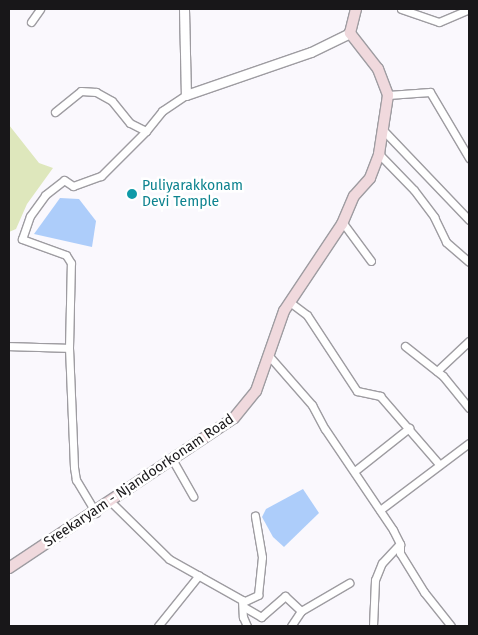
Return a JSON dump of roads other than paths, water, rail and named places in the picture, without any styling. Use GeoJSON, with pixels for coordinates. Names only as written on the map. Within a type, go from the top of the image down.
{"type":"FeatureCollection","features":[{"type":"Feature","properties":{"kind":"main road"},"geometry":{"type":"LineString","coordinates":[[350,33],[356,9]]}},
{"type":"Feature","properties":{"kind":"main road","name":"Sreekaryam - Njandoorkonam Road"},"geometry":{"type":"LineString","coordinates":[[9,568],[96,513],[234,418],[256,391],[270,357],[284,311],[343,223],[354,196],[370,178],[379,154],[388,95],[378,69],[350,33]]}},
{"type":"Feature","properties":{"kind":"street"},"geometry":{"type":"LineString","coordinates":[[31,22],[40,9]]}},
{"type":"Feature","properties":{"kind":"street"},"geometry":{"type":"LineString","coordinates":[[184,9],[186,95]]}},
{"type":"Feature","properties":{"kind":"street"},"geometry":{"type":"LineString","coordinates":[[401,9],[442,22],[469,9]]}},
{"type":"Feature","properties":{"kind":"street"},"geometry":{"type":"LineString","coordinates":[[96,513],[76,480],[74,467],[69,348],[71,263],[66,255],[22,239],[30,216],[46,195],[64,180],[73,186],[101,176],[146,131],[162,111],[186,95],[311,52],[350,33]]}},
{"type":"Feature","properties":{"kind":"street"},"geometry":{"type":"LineString","coordinates":[[55,112],[81,91],[96,92],[112,101],[130,123],[146,131]]}},
{"type":"Feature","properties":{"kind":"street"},"geometry":{"type":"LineString","coordinates":[[388,95],[430,92],[469,158]]}},
{"type":"Feature","properties":{"kind":"street"},"geometry":{"type":"LineString","coordinates":[[384,131],[469,220]]}},
{"type":"Feature","properties":{"kind":"street"},"geometry":{"type":"LineString","coordinates":[[379,154],[419,197],[434,217],[446,242],[469,262]]}},
{"type":"Feature","properties":{"kind":"street"},"geometry":{"type":"LineString","coordinates":[[343,223],[371,261]]}},
{"type":"Feature","properties":{"kind":"street"},"geometry":{"type":"LineString","coordinates":[[290,303],[312,320],[357,391],[380,396],[439,464]]}},
{"type":"Feature","properties":{"kind":"street"},"geometry":{"type":"LineString","coordinates":[[437,371],[469,341]]}},
{"type":"Feature","properties":{"kind":"street"},"geometry":{"type":"LineString","coordinates":[[9,346],[69,348]]}},
{"type":"Feature","properties":{"kind":"street"},"geometry":{"type":"LineString","coordinates":[[405,346],[437,371],[469,408]]}},
{"type":"Feature","properties":{"kind":"street"},"geometry":{"type":"LineString","coordinates":[[270,357],[312,405],[325,429],[356,470],[400,544],[400,553],[424,592],[451,626]]}},
{"type":"Feature","properties":{"kind":"street"},"geometry":{"type":"LineString","coordinates":[[356,470],[409,428]]}},
{"type":"Feature","properties":{"kind":"street"},"geometry":{"type":"LineString","coordinates":[[380,510],[469,443]]}},
{"type":"Feature","properties":{"kind":"street"},"geometry":{"type":"LineString","coordinates":[[172,459],[193,496]]}},
{"type":"Feature","properties":{"kind":"street"},"geometry":{"type":"LineString","coordinates":[[111,502],[169,559],[199,575],[261,617],[285,596],[301,611]]}},
{"type":"Feature","properties":{"kind":"street"},"geometry":{"type":"LineString","coordinates":[[244,604],[258,594],[262,557],[255,516]]}},
{"type":"Feature","properties":{"kind":"street"},"geometry":{"type":"LineString","coordinates":[[373,626],[375,580],[382,563],[400,544]]}},
{"type":"Feature","properties":{"kind":"street"},"geometry":{"type":"LineString","coordinates":[[158,626],[199,575]]}},
{"type":"Feature","properties":{"kind":"street"},"geometry":{"type":"LineString","coordinates":[[291,626],[301,611],[349,582]]}},
{"type":"Feature","properties":{"kind":"street"},"geometry":{"type":"LineString","coordinates":[[244,604],[243,618],[247,626]]}},
{"type":"Feature","properties":{"kind":"water"},"geometry":{"type":"Polygon","coordinates":[[[60,198],[79,199],[96,221],[92,247],[34,234],[60,198]]]}},
{"type":"Feature","properties":{"kind":"water"},"geometry":{"type":"Polygon","coordinates":[[[303,489],[319,513],[284,547],[273,537],[262,517],[266,509],[303,489]]]}},
{"type":"Feature","properties":{"kind":"place","name":"Puliyarakkonam Devi Temple"},"geometry":{"type":"Point","coordinates":[132,194]}}]}
